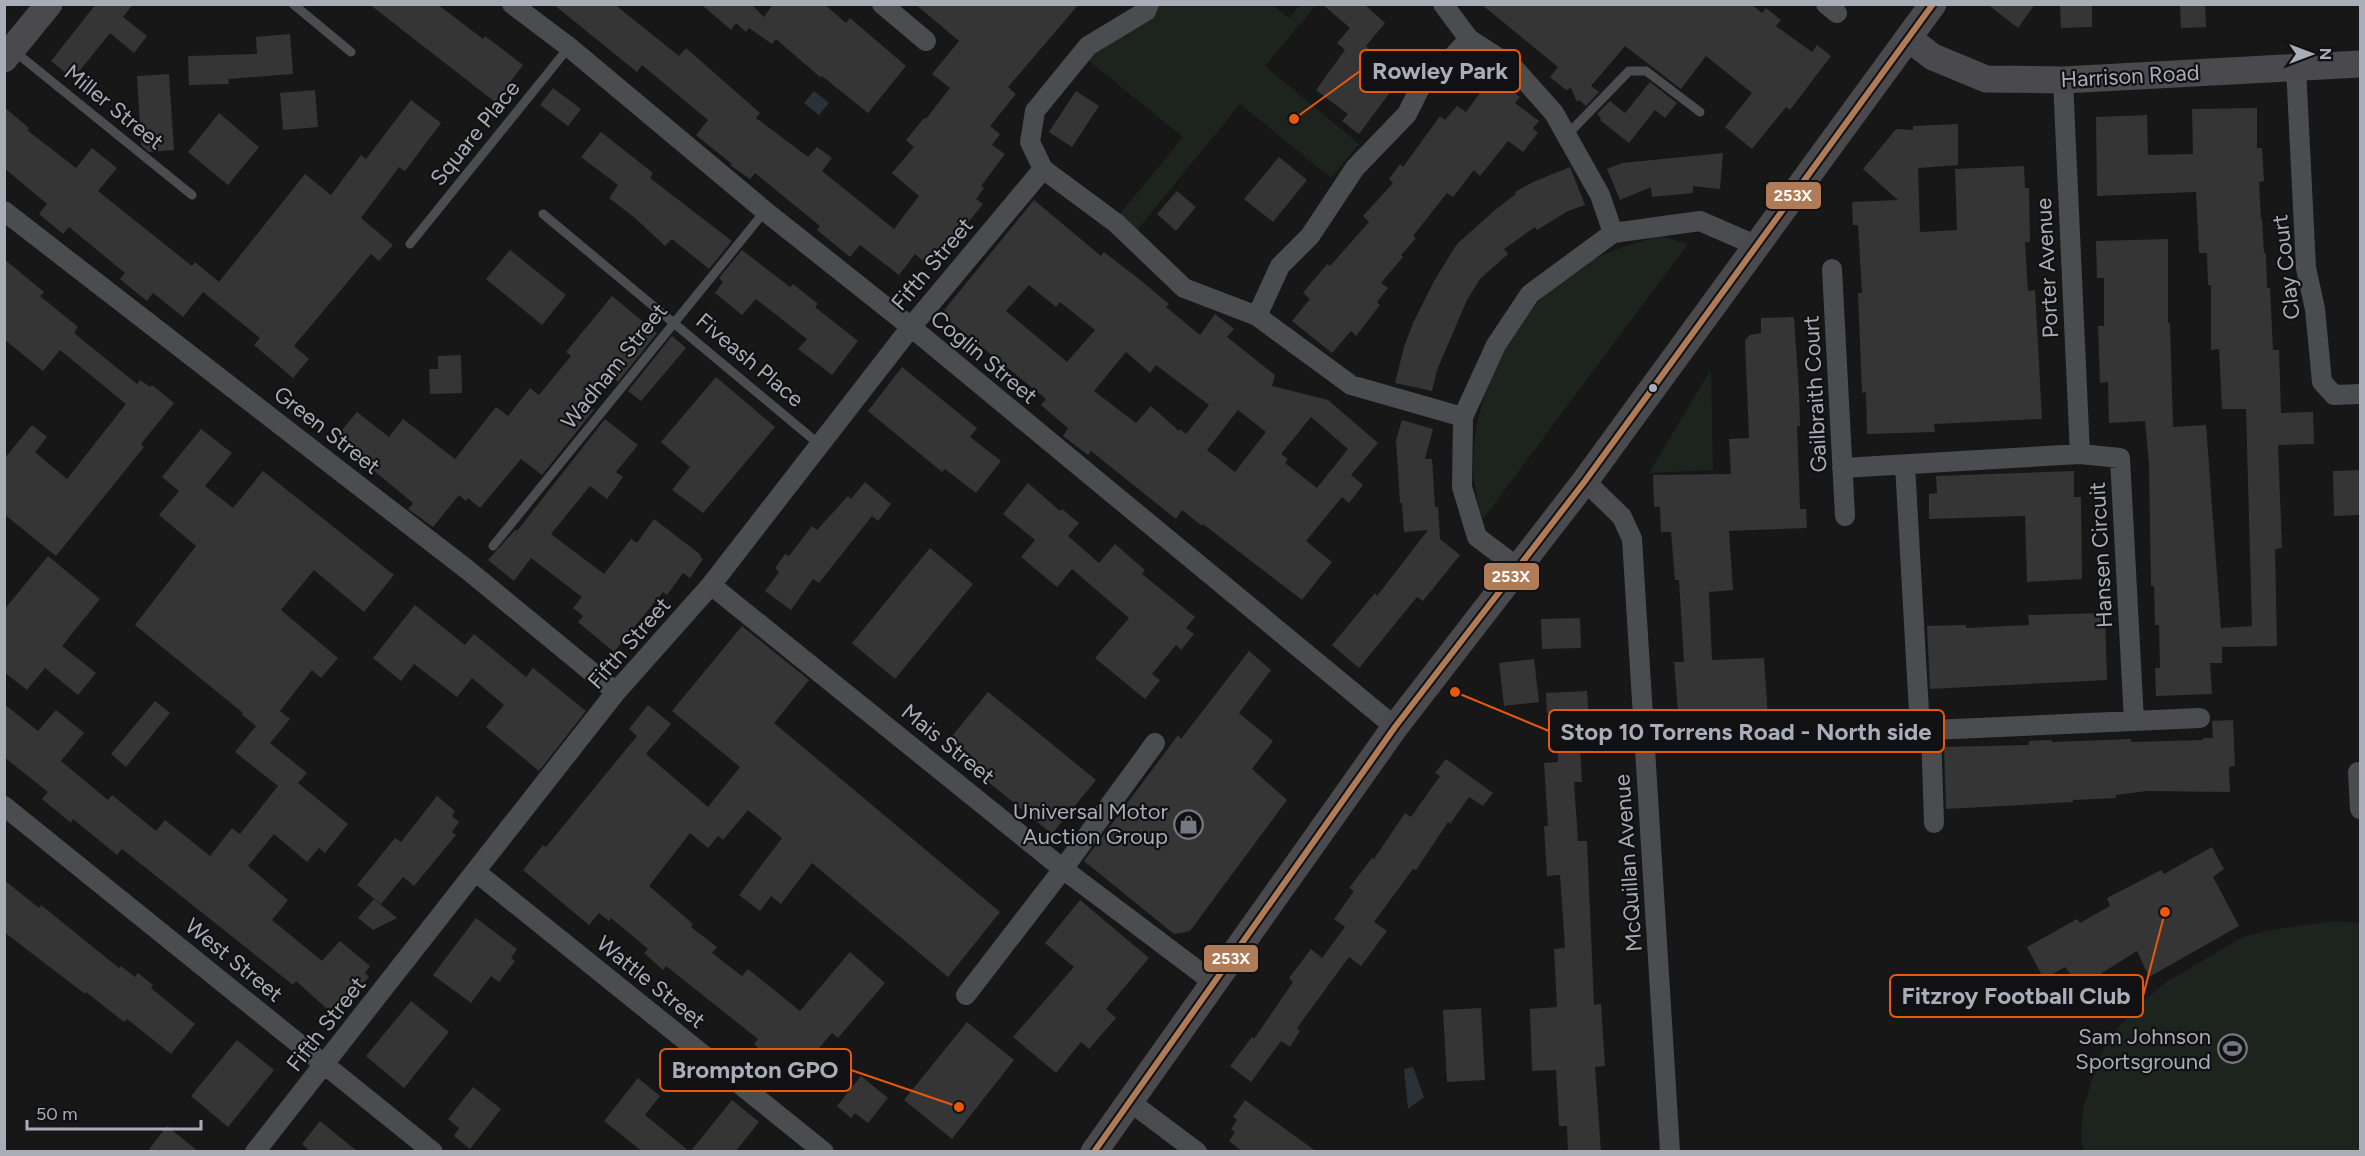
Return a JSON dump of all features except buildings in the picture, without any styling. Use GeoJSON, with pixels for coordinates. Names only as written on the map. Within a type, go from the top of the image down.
{"type":"FeatureCollection","features":[{"type":"Feature","properties":{"kind":"main road"},"geometry":{"type":"LineString","coordinates":[[8,54],[49,4]]}},
{"type":"Feature","properties":{"kind":"main road"},"geometry":{"type":"LineString","coordinates":[[1094,1152],[1395,727],[1585,481],[1933,4]]}},
{"type":"Feature","properties":{"kind":"main road","name":"Harrison Road"},"geometry":{"type":"LineString","coordinates":[[1909,39],[1933,57],[1986,79],[2063,80],[2361,64]]}},
{"type":"Feature","properties":{"kind":"street","name":"Coglin Street"},"geometry":{"type":"LineString","coordinates":[[512,4],[569,47],[765,211],[911,327],[1395,727]]}},
{"type":"Feature","properties":{"kind":"street"},"geometry":{"type":"LineString","coordinates":[[882,4],[926,40]]}},
{"type":"Feature","properties":{"kind":"street"},"geometry":{"type":"LineString","coordinates":[[1149,4],[1146,11],[1089,46],[1035,111],[1030,142],[1043,169],[1116,223],[1184,288],[1257,316],[1351,385],[1463,417]]}},
{"type":"Feature","properties":{"kind":"street"},"geometry":{"type":"LineString","coordinates":[[1443,4],[1468,39],[1514,68],[1554,112],[1600,195],[1613,233]]}},
{"type":"Feature","properties":{"kind":"street"},"geometry":{"type":"LineString","coordinates":[[1257,316],[1280,266],[1310,236],[1355,168],[1407,114],[1425,78],[1444,66],[1468,39]]}},
{"type":"Feature","properties":{"kind":"street","name":"Clay Court"},"geometry":{"type":"LineString","coordinates":[[2296,67],[2306,268],[2315,309],[2322,382],[2334,395],[2361,394]]}},
{"type":"Feature","properties":{"kind":"street","name":"Porter Avenue"},"geometry":{"type":"LineString","coordinates":[[2063,80],[2079,454]]}},
{"type":"Feature","properties":{"kind":"street","name":"Fifth Street"},"geometry":{"type":"LineString","coordinates":[[255,1152],[616,692],[711,585],[911,327],[1043,169]]}},
{"type":"Feature","properties":{"kind":"street","name":"Green Street"},"geometry":{"type":"LineString","coordinates":[[4,211],[469,571],[616,692]]}},
{"type":"Feature","properties":{"kind":"street"},"geometry":{"type":"LineString","coordinates":[[1517,567],[1477,537],[1462,487],[1463,417],[1496,345],[1530,294],[1613,233],[1700,221],[1755,245]]}},
{"type":"Feature","properties":{"kind":"street","name":"Gailbraith Court"},"geometry":{"type":"LineString","coordinates":[[1832,269],[1845,516]]}},
{"type":"Feature","properties":{"kind":"street","name":"Hansen Circuit"},"geometry":{"type":"LineString","coordinates":[[1842,468],[2079,454],[2120,458],[2134,721]]}},
{"type":"Feature","properties":{"kind":"street"},"geometry":{"type":"LineString","coordinates":[[1905,465],[1919,712],[1931,730],[1934,823]]}},
{"type":"Feature","properties":{"kind":"street","name":"McQuillan Avenue"},"geometry":{"type":"LineString","coordinates":[[1585,481],[1622,517],[1632,539],[1670,1152]]}},
{"type":"Feature","properties":{"kind":"street","name":"Mais Street"},"geometry":{"type":"LineString","coordinates":[[711,585],[1063,868],[1213,982]]}},
{"type":"Feature","properties":{"kind":"street"},"geometry":{"type":"LineString","coordinates":[[1931,730],[2200,718]]}},
{"type":"Feature","properties":{"kind":"street"},"geometry":{"type":"LineString","coordinates":[[966,995],[1155,743]]}},
{"type":"Feature","properties":{"kind":"street"},"geometry":{"type":"LineString","coordinates":[[2361,772],[2358,772],[2361,809]]}},
{"type":"Feature","properties":{"kind":"street","name":"West Street"},"geometry":{"type":"LineString","coordinates":[[4,806],[433,1152]]}},
{"type":"Feature","properties":{"kind":"street","name":"Wattle Street"},"geometry":{"type":"LineString","coordinates":[[476,872],[824,1152]]}},
{"type":"Feature","properties":{"kind":"street"},"geometry":{"type":"LineString","coordinates":[[1130,1101],[1197,1152]]}},
{"type":"Feature","properties":{"kind":"lane"},"geometry":{"type":"LineString","coordinates":[[293,4],[351,52]]}},
{"type":"Feature","properties":{"kind":"lane","name":"Square Place"},"geometry":{"type":"LineString","coordinates":[[410,244],[569,47]]}},
{"type":"Feature","properties":{"kind":"lane","name":"Miller Street"},"geometry":{"type":"LineString","coordinates":[[8,54],[192,195]]}},
{"type":"Feature","properties":{"kind":"lane"},"geometry":{"type":"LineString","coordinates":[[1567,135],[1629,71],[1646,71],[1700,112]]}},
{"type":"Feature","properties":{"kind":"lane","name":"Wadham Street"},"geometry":{"type":"LineString","coordinates":[[493,546],[765,211]]}},
{"type":"Feature","properties":{"kind":"lane","name":"Fiveash Place"},"geometry":{"type":"LineString","coordinates":[[543,214],[820,445]]}},
{"type":"Feature","properties":{"kind":"shaded area"},"geometry":{"type":"Polygon","coordinates":[[[1152,5],[1272,5],[1289,18],[1300,5],[1316,5],[1265,66],[1359,144],[1331,178],[1240,104],[1137,230],[1119,215],[1183,137],[1089,61],[1096,48],[1152,5]]]}},
{"type":"Feature","properties":{"kind":"shaded area"},"geometry":{"type":"Polygon","coordinates":[[[814,91],[829,103],[819,115],[804,103],[814,91]]]}},
{"type":"Feature","properties":{"kind":"shaded area"},"geometry":{"type":"Polygon","coordinates":[[[1660,236],[1688,244],[1483,519],[1475,487],[1474,453],[1478,419],[1488,385],[1503,353],[1521,324],[1543,297],[1577,268],[1612,251],[1660,236]]]}},
{"type":"Feature","properties":{"kind":"shaded area"},"geometry":{"type":"Polygon","coordinates":[[[1711,369],[1713,470],[1649,473],[1711,369]]]}},
{"type":"Feature","properties":{"kind":"shaded area","name":"Sam Johnson Sportsground"},"geometry":{"type":"Polygon","coordinates":[[[2334,921],[2360,923],[2360,1151],[2084,1151],[2081,1139],[2083,1109],[2097,1063],[2111,1035],[2140,1004],[2168,981],[2243,937],[2271,930],[2334,921]]]}},
{"type":"Feature","properties":{"kind":"shaded area"},"geometry":{"type":"Polygon","coordinates":[[[1413,1067],[1424,1097],[1408,1109],[1404,1069],[1413,1067]]]}},
{"type":"Feature","properties":{"kind":"transit line","name":"253X"},"geometry":{"type":"LineString","coordinates":[[1094,1152],[1395,727],[1585,481],[1933,4]]}},
{"type":"Feature","properties":{"kind":"place","name":"Rowley Park"},"geometry":{"type":"Point","coordinates":[1294,119]}},
{"type":"Feature","properties":{"kind":"place","name":"Stop 10 Torrens Road - North side"},"geometry":{"type":"Point","coordinates":[1455,692]}},
{"type":"Feature","properties":{"kind":"place","name":"Universal Motor Auction Group"},"geometry":{"type":"Point","coordinates":[1189,824]}},
{"type":"Feature","properties":{"kind":"place","name":"Fitzroy Football Club"},"geometry":{"type":"Point","coordinates":[2165,912]}},
{"type":"Feature","properties":{"kind":"place","name":"Sam Johnson Sportsground"},"geometry":{"type":"Point","coordinates":[2232,1049]}},
{"type":"Feature","properties":{"kind":"place","name":"Brompton GPO"},"geometry":{"type":"Point","coordinates":[959,1107]}}]}
